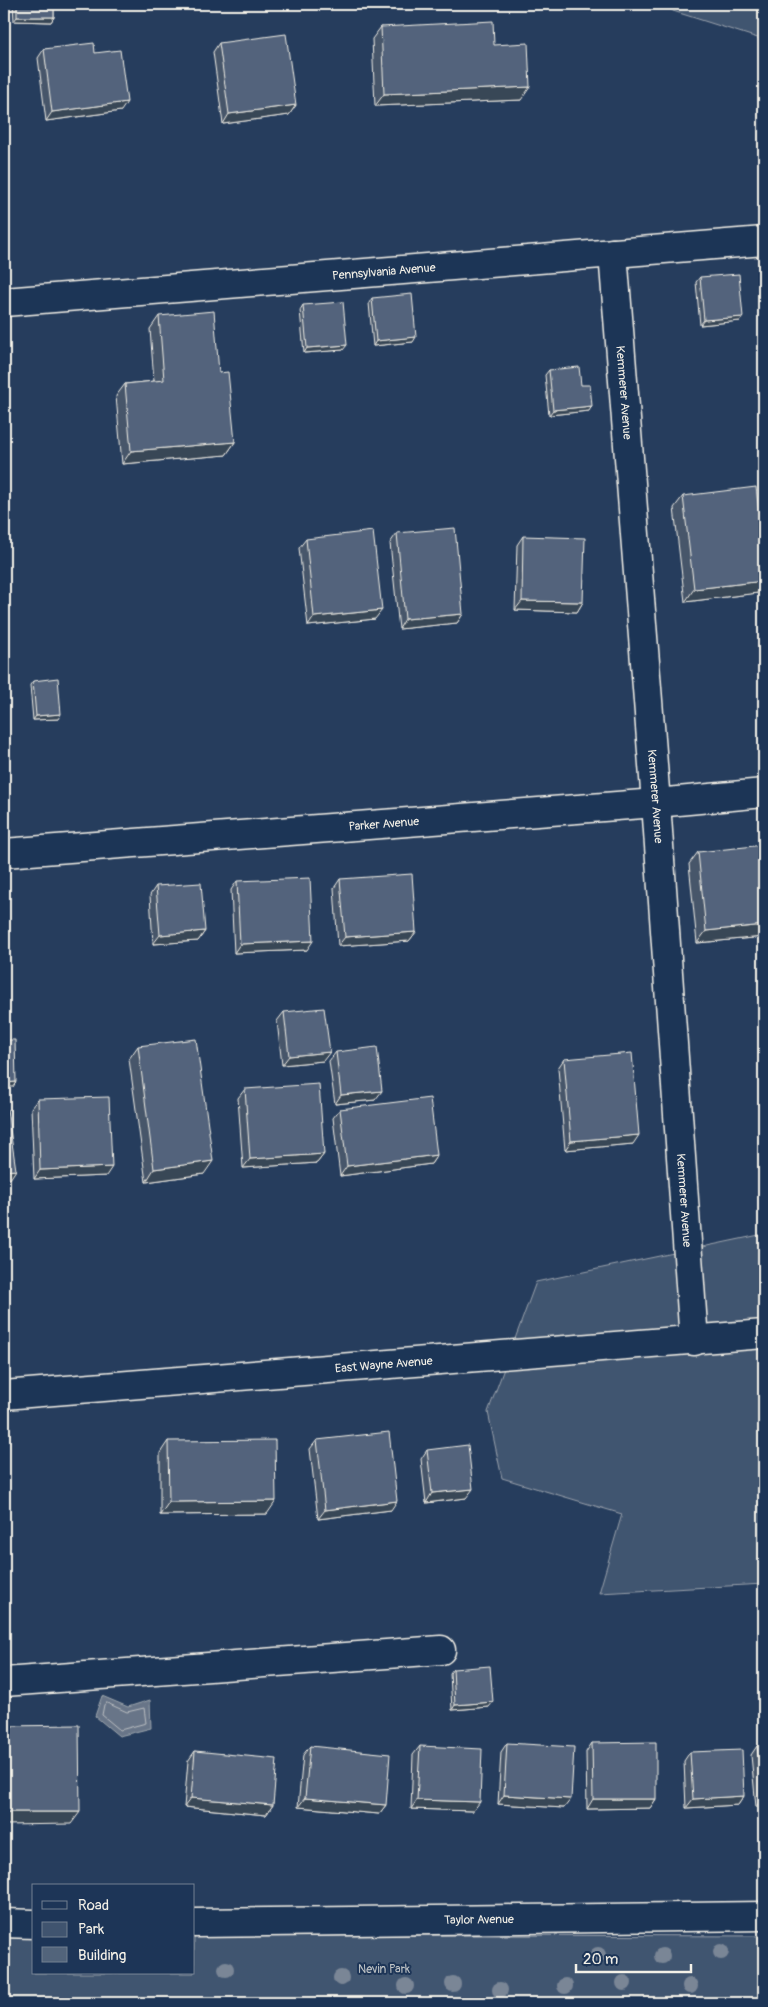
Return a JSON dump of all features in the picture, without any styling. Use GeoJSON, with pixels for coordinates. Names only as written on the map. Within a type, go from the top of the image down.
{"type":"FeatureCollection","features":[{"type":"Feature","properties":{"kind":"street","name":"Pennsylvania Avenue"},"geometry":{"type":"LineString","coordinates":[[4,302],[764,240]]}},
{"type":"Feature","properties":{"kind":"street","name":"Kemmerer Avenue"},"geometry":{"type":"LineString","coordinates":[[613,252],[656,803],[694,1341]]}},
{"type":"Feature","properties":{"kind":"street","name":"Parker Avenue"},"geometry":{"type":"LineString","coordinates":[[4,853],[764,793]]}},
{"type":"Feature","properties":{"kind":"street","name":"East Wayne Avenue"},"geometry":{"type":"LineString","coordinates":[[4,1395],[764,1334]]}},
{"type":"Feature","properties":{"kind":"street"},"geometry":{"type":"LineString","coordinates":[[4,1682],[441,1650]]}},
{"type":"Feature","properties":{"kind":"street","name":"Taylor Avenue"},"geometry":{"type":"LineString","coordinates":[[195,1923],[764,1916]]}},
{"type":"Feature","properties":{"kind":"street"},"geometry":{"type":"LineString","coordinates":[[4,1923],[32,1924]]}},
{"type":"Feature","properties":{"kind":"green space"},"geometry":{"type":"Polygon","coordinates":[[[664,4],[764,4],[764,40],[673,11],[664,4]]]}},
{"type":"Feature","properties":{"kind":"green space"},"geometry":{"type":"Polygon","coordinates":[[[764,1234],[764,1584],[599,1593],[622,1514],[502,1478],[488,1412],[536,1282],[764,1234]]]}},
{"type":"Feature","properties":{"kind":"green space","name":"Nevin Park"},"geometry":{"type":"Polygon","coordinates":[[[444,1935],[764,1936],[764,2003],[4,2003],[4,1938],[32,1938],[32,1974],[195,1974],[195,1937],[444,1935]]]}},
{"type":"Feature","properties":{"kind":"water"},"geometry":{"type":"Polygon","coordinates":[[[102,1696],[128,1707],[150,1700],[151,1728],[119,1736],[95,1716],[102,1696]]]}},
{"type":"Feature","properties":{"kind":"building"},"geometry":{"type":"Polygon","coordinates":[[[17,4],[54,4],[54,17],[17,17],[17,4]]]}},
{"type":"Feature","properties":{"kind":"building"},"geometry":{"type":"Polygon","coordinates":[[[493,21],[494,45],[528,43],[530,87],[384,94],[381,27],[493,21]]]}},
{"type":"Feature","properties":{"kind":"building"},"geometry":{"type":"Polygon","coordinates":[[[286,34],[296,105],[229,114],[219,43],[286,34]]]}},
{"type":"Feature","properties":{"kind":"building"},"geometry":{"type":"Polygon","coordinates":[[[94,43],[95,53],[120,50],[127,102],[52,112],[44,49],[94,43]]]}},
{"type":"Feature","properties":{"kind":"building"},"geometry":{"type":"Polygon","coordinates":[[[739,274],[743,317],[704,320],[700,277],[739,274]]]}},
{"type":"Feature","properties":{"kind":"building"},"geometry":{"type":"Polygon","coordinates":[[[412,294],[416,337],[376,341],[372,298],[412,294]]]}},
{"type":"Feature","properties":{"kind":"building"},"geometry":{"type":"Polygon","coordinates":[[[343,302],[347,345],[307,348],[303,305],[343,302]]]}},
{"type":"Feature","properties":{"kind":"building"},"geometry":{"type":"Polygon","coordinates":[[[214,311],[219,373],[228,372],[235,442],[131,451],[125,384],[164,380],[159,316],[214,311]]]}},
{"type":"Feature","properties":{"kind":"building"},"geometry":{"type":"Polygon","coordinates":[[[579,367],[581,385],[590,385],[592,406],[553,410],[549,370],[579,367]]]}},
{"type":"Feature","properties":{"kind":"building"},"geometry":{"type":"Polygon","coordinates":[[[756,487],[764,556],[764,581],[694,589],[683,496],[756,487]]]}},
{"type":"Feature","properties":{"kind":"building"},"geometry":{"type":"Polygon","coordinates":[[[455,528],[463,614],[405,619],[397,533],[455,528]]]}},
{"type":"Feature","properties":{"kind":"building"},"geometry":{"type":"Polygon","coordinates":[[[373,531],[382,610],[314,617],[306,539],[373,531]]]}},
{"type":"Feature","properties":{"kind":"building"},"geometry":{"type":"Polygon","coordinates":[[[523,536],[585,538],[583,602],[522,601],[523,536]]]}},
{"type":"Feature","properties":{"kind":"building"},"geometry":{"type":"Polygon","coordinates":[[[58,678],[61,714],[36,716],[33,681],[58,678]]]}},
{"type":"Feature","properties":{"kind":"building"},"geometry":{"type":"Polygon","coordinates":[[[764,845],[764,925],[706,931],[698,852],[764,845]]]}},
{"type":"Feature","properties":{"kind":"building"},"geometry":{"type":"Polygon","coordinates":[[[412,874],[416,932],[345,937],[340,879],[412,874]]]}},
{"type":"Feature","properties":{"kind":"building"},"geometry":{"type":"Polygon","coordinates":[[[310,878],[313,941],[240,944],[237,881],[310,878]]]}},
{"type":"Feature","properties":{"kind":"building"},"geometry":{"type":"Polygon","coordinates":[[[201,883],[205,931],[160,935],[156,886],[201,883]]]}},
{"type":"Feature","properties":{"kind":"building"},"geometry":{"type":"Polygon","coordinates":[[[324,1008],[330,1052],[289,1056],[284,1012],[324,1008]]]}},
{"type":"Feature","properties":{"kind":"building"},"geometry":{"type":"Polygon","coordinates":[[[196,1039],[213,1161],[154,1169],[138,1046],[196,1039]]]}},
{"type":"Feature","properties":{"kind":"building"},"geometry":{"type":"Polygon","coordinates":[[[4,1040],[15,1040],[16,1082],[4,1083],[4,1040]]]}},
{"type":"Feature","properties":{"kind":"building"},"geometry":{"type":"Polygon","coordinates":[[[377,1047],[382,1091],[341,1095],[336,1052],[377,1047]]]}},
{"type":"Feature","properties":{"kind":"building"},"geometry":{"type":"Polygon","coordinates":[[[632,1053],[639,1135],[571,1141],[564,1059],[632,1053]]]}},
{"type":"Feature","properties":{"kind":"building"},"geometry":{"type":"Polygon","coordinates":[[[319,1084],[324,1154],[250,1159],[245,1089],[319,1084]]]}},
{"type":"Feature","properties":{"kind":"building"},"geometry":{"type":"Polygon","coordinates":[[[109,1097],[112,1167],[40,1170],[38,1099],[109,1097]]]}},
{"type":"Feature","properties":{"kind":"building"},"geometry":{"type":"Polygon","coordinates":[[[430,1098],[437,1155],[347,1166],[340,1109],[430,1098]]]}},
{"type":"Feature","properties":{"kind":"building"},"geometry":{"type":"Polygon","coordinates":[[[4,1109],[7,1109],[16,1170],[4,1171],[4,1109]]]}},
{"type":"Feature","properties":{"kind":"building"},"geometry":{"type":"Polygon","coordinates":[[[389,1432],[397,1501],[325,1510],[317,1440],[389,1432]]]}},
{"type":"Feature","properties":{"kind":"building"},"geometry":{"type":"Polygon","coordinates":[[[275,1440],[276,1501],[169,1502],[168,1441],[275,1440]]]}},
{"type":"Feature","properties":{"kind":"building"},"geometry":{"type":"Polygon","coordinates":[[[468,1445],[473,1489],[432,1493],[427,1450],[468,1445]]]}},
{"type":"Feature","properties":{"kind":"building"},"geometry":{"type":"Polygon","coordinates":[[[490,1666],[493,1702],[455,1705],[453,1669],[490,1666]]]}},
{"type":"Feature","properties":{"kind":"building"},"geometry":{"type":"Polygon","coordinates":[[[79,1725],[80,1812],[4,1812],[4,1726],[79,1725]]]}},
{"type":"Feature","properties":{"kind":"building"},"geometry":{"type":"Polygon","coordinates":[[[656,1742],[656,1799],[593,1799],[592,1743],[656,1742]]]}},
{"type":"Feature","properties":{"kind":"building"},"geometry":{"type":"Polygon","coordinates":[[[507,1743],[574,1747],[571,1799],[504,1795],[507,1743]]]}},
{"type":"Feature","properties":{"kind":"building"},"geometry":{"type":"Polygon","coordinates":[[[764,1745],[764,1797],[763,1797],[757,1746],[764,1745]]]}},
{"type":"Feature","properties":{"kind":"building"},"geometry":{"type":"Polygon","coordinates":[[[310,1746],[390,1754],[386,1805],[305,1798],[310,1746]]]}},
{"type":"Feature","properties":{"kind":"building"},"geometry":{"type":"Polygon","coordinates":[[[420,1746],[482,1749],[480,1802],[417,1800],[420,1746]]]}},
{"type":"Feature","properties":{"kind":"building"},"geometry":{"type":"Polygon","coordinates":[[[742,1750],[744,1796],[693,1799],[690,1752],[742,1750]]]}},
{"type":"Feature","properties":{"kind":"building"},"geometry":{"type":"Polygon","coordinates":[[[195,1751],[277,1759],[273,1805],[191,1798],[195,1751]]]}}]}
